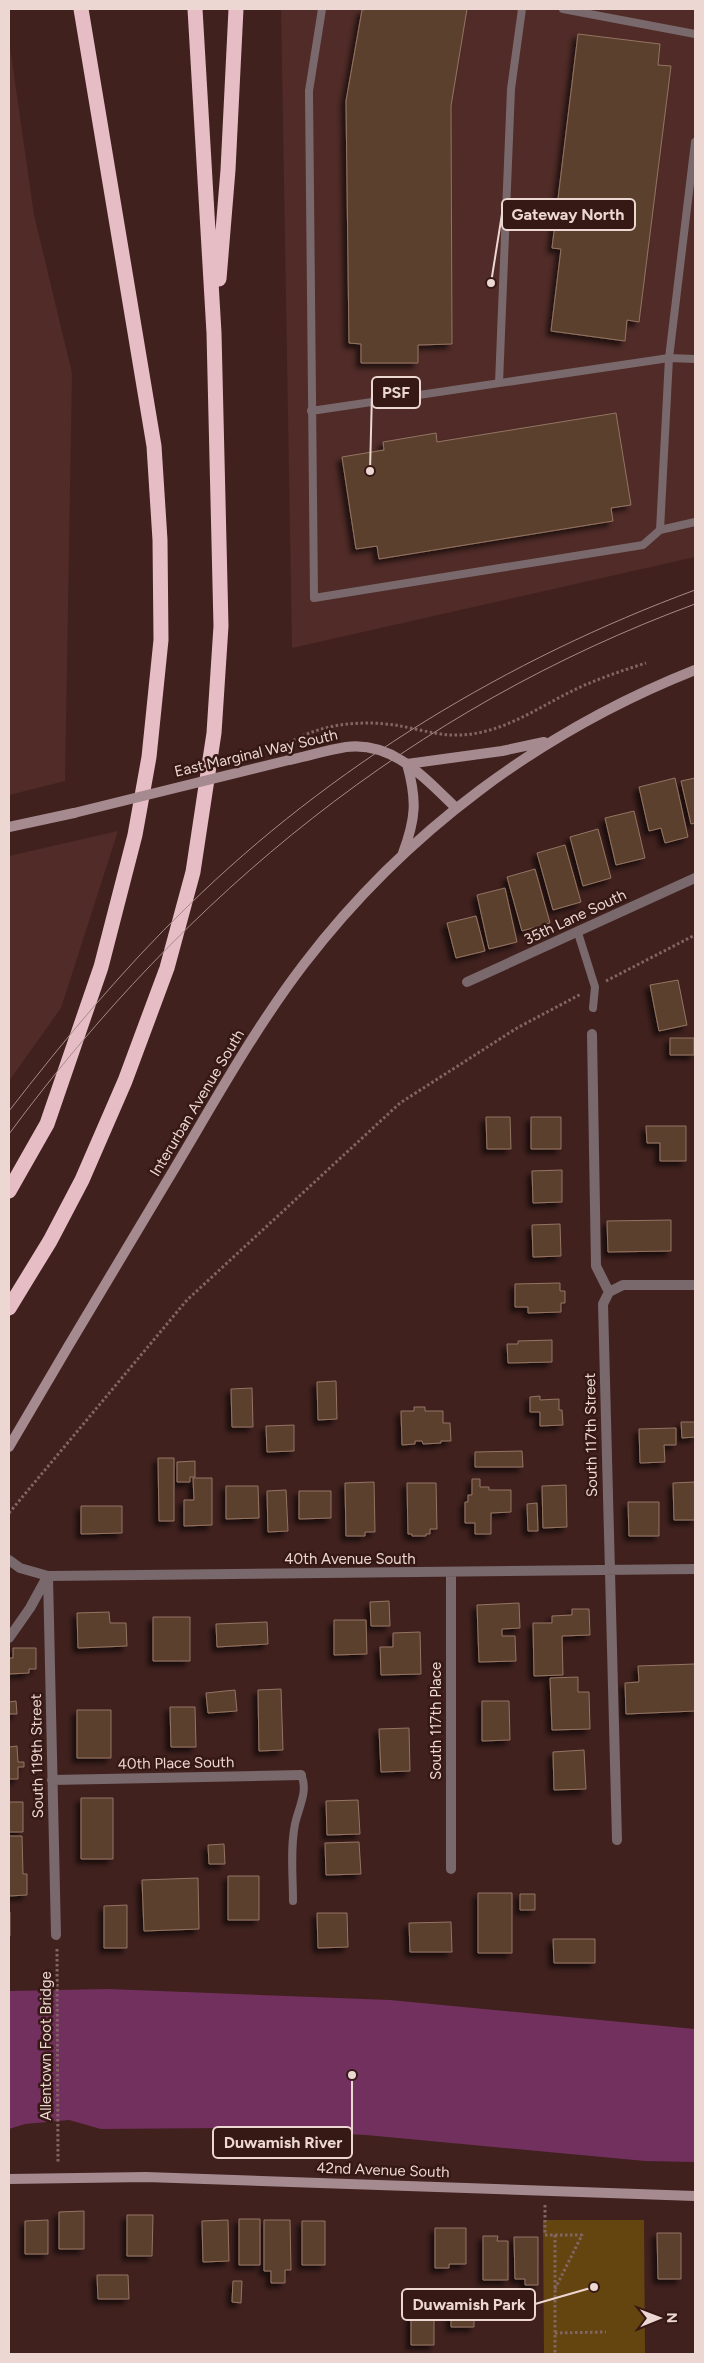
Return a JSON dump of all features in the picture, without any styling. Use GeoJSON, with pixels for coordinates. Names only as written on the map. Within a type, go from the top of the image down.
{"type":"FeatureCollection","features":[{"type":"Feature","properties":{"kind":"highway"},"geometry":{"type":"LineString","coordinates":[[9,1191],[47,1124],[101,967],[135,835],[149,757],[161,640],[160,540],[154,446],[81,9]]}},
{"type":"Feature","properties":{"kind":"highway"},"geometry":{"type":"LineString","coordinates":[[9,1308],[50,1241],[82,1180],[125,1081],[167,968],[193,872],[214,733],[221,626],[214,333],[195,9]]}},
{"type":"Feature","properties":{"kind":"highway"},"geometry":{"type":"LineString","coordinates":[[214,333],[228,170],[236,9]]}},
{"type":"Feature","properties":{"kind":"street"},"geometry":{"type":"LineString","coordinates":[[456,808],[494,779],[550,741],[615,704],[695,670]]}},
{"type":"Feature","properties":{"kind":"street"},"geometry":{"type":"LineString","coordinates":[[402,855],[412,829],[415,811],[414,790],[407,764],[502,751],[550,741]]}},
{"type":"Feature","properties":{"kind":"street","name":"East Marginal Way South"},"geometry":{"type":"LineString","coordinates":[[9,827],[340,748],[359,747],[384,752],[407,764],[422,774],[456,808]]}},
{"type":"Feature","properties":{"kind":"street","name":"Interurban Avenue South"},"geometry":{"type":"LineString","coordinates":[[9,1447],[274,1006],[336,924],[402,855],[456,808]]}},
{"type":"Feature","properties":{"kind":"street","name":"35th Lane South"},"geometry":{"type":"LineString","coordinates":[[468,982],[695,878]]}},
{"type":"Feature","properties":{"kind":"street"},"geometry":{"type":"LineString","coordinates":[[592,1034],[596,1266],[609,1292],[623,1285],[695,1285]]}},
{"type":"Feature","properties":{"kind":"street","name":"South 117th Street"},"geometry":{"type":"LineString","coordinates":[[609,1292],[603,1304],[608,1571],[617,1840]]}},
{"type":"Feature","properties":{"kind":"street","name":"40th Avenue South"},"geometry":{"type":"LineString","coordinates":[[9,1560],[20,1568],[48,1576],[695,1569]]}},
{"type":"Feature","properties":{"kind":"street","name":"South 117th Place"},"geometry":{"type":"LineString","coordinates":[[451,1573],[451,1869]]}},
{"type":"Feature","properties":{"kind":"street"},"geometry":{"type":"LineString","coordinates":[[9,1638],[30,1608],[48,1576]]}},
{"type":"Feature","properties":{"kind":"street","name":"South 119th Street"},"geometry":{"type":"LineString","coordinates":[[48,1576],[56,1935]]}},
{"type":"Feature","properties":{"kind":"street","name":"40th Place South"},"geometry":{"type":"LineString","coordinates":[[52,1780],[301,1776]]}},
{"type":"Feature","properties":{"kind":"street","name":"42nd Avenue South"},"geometry":{"type":"LineString","coordinates":[[9,2180],[146,2177],[695,2196]]}},
{"type":"Feature","properties":{"kind":"lane"},"geometry":{"type":"LineString","coordinates":[[322,9],[310,91],[311,411],[314,598],[643,545],[660,530],[695,522]]}},
{"type":"Feature","properties":{"kind":"lane"},"geometry":{"type":"LineString","coordinates":[[499,383],[511,89],[522,9]]}},
{"type":"Feature","properties":{"kind":"lane"},"geometry":{"type":"LineString","coordinates":[[563,9],[695,34]]}},
{"type":"Feature","properties":{"kind":"lane"},"geometry":{"type":"LineString","coordinates":[[660,530],[669,358],[695,142]]}},
{"type":"Feature","properties":{"kind":"lane"},"geometry":{"type":"LineString","coordinates":[[311,411],[669,358],[695,359]]}},
{"type":"Feature","properties":{"kind":"lane"},"geometry":{"type":"LineString","coordinates":[[578,933],[595,987],[593,1008]]}},
{"type":"Feature","properties":{"kind":"lane"},"geometry":{"type":"LineString","coordinates":[[293,1901],[292,1849],[295,1824],[304,1789],[304,1781],[301,1776]]}},
{"type":"Feature","properties":{"kind":"path"},"geometry":{"type":"LineString","coordinates":[[289,743],[306,733],[354,722],[392,725],[452,735],[488,732],[530,714],[573,690],[600,678],[646,663]]}},
{"type":"Feature","properties":{"kind":"path"},"geometry":{"type":"LineString","coordinates":[[9,1513],[186,1300],[400,1103],[517,1028],[695,934]]}},
{"type":"Feature","properties":{"kind":"path","name":"Allentown Foot Bridge"},"geometry":{"type":"LineString","coordinates":[[56,1935],[58,2163]]}},
{"type":"Feature","properties":{"kind":"path"},"geometry":{"type":"LineString","coordinates":[[545,2204],[545,2235],[582,2235],[555,2289]]}},
{"type":"Feature","properties":{"kind":"path"},"geometry":{"type":"LineString","coordinates":[[555,2235],[555,2354]]}},
{"type":"Feature","properties":{"kind":"path"},"geometry":{"type":"LineString","coordinates":[[555,2334],[606,2332]]}},
{"type":"Feature","properties":{"kind":"shaded area"},"geometry":{"type":"Polygon","coordinates":[[[281,9],[695,9],[695,557],[292,648],[281,9]]]}},
{"type":"Feature","properties":{"kind":"shaded area"},"geometry":{"type":"Polygon","coordinates":[[[9,40],[34,215],[72,373],[65,781],[9,795],[9,40]]]}},
{"type":"Feature","properties":{"kind":"shaded area"},"geometry":{"type":"Polygon","coordinates":[[[118,831],[61,1008],[9,1081],[9,856],[118,831]]]}},
{"type":"Feature","properties":{"kind":"shaded area"},"geometry":{"type":"Polygon","coordinates":[[[108,1989],[390,2000],[695,2029],[695,2162],[645,2161],[366,2135],[221,2128],[101,2129],[69,2120],[25,2124],[9,2129],[9,1991],[108,1989]]]}},
{"type":"Feature","properties":{"kind":"shaded area"},"geometry":{"type":"Polygon","coordinates":[[[543,2220],[644,2220],[645,2354],[544,2354],[543,2220]]]}},
{"type":"Feature","properties":{"kind":"building"},"geometry":{"type":"Polygon","coordinates":[[[467,9],[451,106],[452,344],[418,345],[418,363],[361,363],[361,344],[349,343],[346,101],[362,10],[467,9]]]}},
{"type":"Feature","properties":{"kind":"building"},"geometry":{"type":"Polygon","coordinates":[[[578,34],[660,44],[658,65],[671,66],[639,322],[627,320],[625,341],[551,331],[561,249],[552,248],[578,34]]]}},
{"type":"Feature","properties":{"kind":"building"},"geometry":{"type":"Polygon","coordinates":[[[616,413],[631,505],[611,508],[613,521],[379,559],[377,546],[356,549],[342,457],[384,450],[383,442],[436,433],[437,442],[616,413]]]}},
{"type":"Feature","properties":{"kind":"building"},"geometry":{"type":"Polygon","coordinates":[[[675,778],[688,837],[665,843],[661,828],[649,831],[639,787],[675,778]]]}},
{"type":"Feature","properties":{"kind":"building"},"geometry":{"type":"Polygon","coordinates":[[[695,778],[695,823],[691,824],[681,781],[695,778]]]}},
{"type":"Feature","properties":{"kind":"building"},"geometry":{"type":"Polygon","coordinates":[[[634,811],[645,858],[616,865],[605,818],[634,811]]]}},
{"type":"Feature","properties":{"kind":"building"},"geometry":{"type":"Polygon","coordinates":[[[598,829],[611,878],[583,886],[570,837],[598,829]]]}},
{"type":"Feature","properties":{"kind":"building"},"geometry":{"type":"Polygon","coordinates":[[[565,845],[581,902],[553,910],[537,853],[565,845]]]}},
{"type":"Feature","properties":{"kind":"building"},"geometry":{"type":"Polygon","coordinates":[[[535,869],[550,923],[522,931],[507,877],[535,869]]]}},
{"type":"Feature","properties":{"kind":"building"},"geometry":{"type":"Polygon","coordinates":[[[505,888],[517,942],[489,949],[477,895],[505,888]]]}},
{"type":"Feature","properties":{"kind":"building"},"geometry":{"type":"Polygon","coordinates":[[[476,916],[485,951],[456,958],[447,923],[476,916]]]}},
{"type":"Feature","properties":{"kind":"building"},"geometry":{"type":"Polygon","coordinates":[[[678,980],[687,1025],[659,1031],[650,985],[678,980]]]}},
{"type":"Feature","properties":{"kind":"building"},"geometry":{"type":"Polygon","coordinates":[[[670,1038],[694,1038],[694,1055],[670,1055],[670,1038]]]}},
{"type":"Feature","properties":{"kind":"building"},"geometry":{"type":"Polygon","coordinates":[[[486,1117],[510,1117],[511,1149],[487,1149],[486,1117]]]}},
{"type":"Feature","properties":{"kind":"building"},"geometry":{"type":"Polygon","coordinates":[[[531,1117],[561,1117],[561,1149],[531,1149],[531,1117]]]}},
{"type":"Feature","properties":{"kind":"building"},"geometry":{"type":"Polygon","coordinates":[[[646,1126],[686,1126],[686,1161],[660,1161],[660,1143],[647,1143],[646,1126]]]}},
{"type":"Feature","properties":{"kind":"building"},"geometry":{"type":"Polygon","coordinates":[[[562,1170],[562,1202],[533,1203],[532,1171],[562,1170]]]}},
{"type":"Feature","properties":{"kind":"building"},"geometry":{"type":"Polygon","coordinates":[[[671,1220],[671,1251],[608,1252],[607,1221],[671,1220]]]}},
{"type":"Feature","properties":{"kind":"building"},"geometry":{"type":"Polygon","coordinates":[[[560,1224],[561,1256],[533,1257],[532,1225],[560,1224]]]}},
{"type":"Feature","properties":{"kind":"building"},"geometry":{"type":"Polygon","coordinates":[[[560,1283],[560,1291],[565,1291],[565,1303],[561,1303],[561,1312],[528,1313],[528,1307],[515,1307],[515,1284],[560,1283]]]}},
{"type":"Feature","properties":{"kind":"building"},"geometry":{"type":"Polygon","coordinates":[[[552,1340],[552,1362],[508,1363],[507,1344],[518,1344],[518,1341],[552,1340]]]}},
{"type":"Feature","properties":{"kind":"building"},"geometry":{"type":"Polygon","coordinates":[[[336,1381],[337,1419],[318,1420],[317,1382],[336,1381]]]}},
{"type":"Feature","properties":{"kind":"building"},"geometry":{"type":"Polygon","coordinates":[[[252,1388],[253,1427],[232,1427],[231,1389],[252,1388]]]}},
{"type":"Feature","properties":{"kind":"building"},"geometry":{"type":"Polygon","coordinates":[[[540,1396],[540,1400],[559,1399],[559,1410],[562,1410],[563,1425],[540,1426],[540,1412],[530,1412],[530,1397],[540,1396]]]}},
{"type":"Feature","properties":{"kind":"building"},"geometry":{"type":"Polygon","coordinates":[[[414,1407],[425,1407],[425,1411],[443,1411],[443,1423],[450,1423],[451,1441],[423,1444],[422,1441],[415,1441],[415,1444],[402,1445],[401,1411],[414,1411],[414,1407]]]}},
{"type":"Feature","properties":{"kind":"building"},"geometry":{"type":"Polygon","coordinates":[[[681,1422],[695,1422],[695,1437],[682,1438],[681,1422]]]}},
{"type":"Feature","properties":{"kind":"building"},"geometry":{"type":"Polygon","coordinates":[[[294,1425],[294,1451],[267,1452],[266,1426],[294,1425]]]}},
{"type":"Feature","properties":{"kind":"building"},"geometry":{"type":"Polygon","coordinates":[[[676,1428],[676,1445],[664,1445],[665,1462],[640,1463],[639,1429],[676,1428]]]}},
{"type":"Feature","properties":{"kind":"building"},"geometry":{"type":"Polygon","coordinates":[[[522,1451],[523,1467],[475,1467],[475,1452],[522,1451]]]}},
{"type":"Feature","properties":{"kind":"building"},"geometry":{"type":"Polygon","coordinates":[[[158,1458],[174,1458],[174,1521],[159,1521],[158,1458]]]}},
{"type":"Feature","properties":{"kind":"building"},"geometry":{"type":"Polygon","coordinates":[[[195,1461],[195,1477],[190,1477],[190,1482],[177,1482],[177,1462],[195,1461]]]}},
{"type":"Feature","properties":{"kind":"building"},"geometry":{"type":"Polygon","coordinates":[[[193,1478],[212,1478],[212,1525],[184,1526],[184,1500],[194,1500],[193,1478]]]}},
{"type":"Feature","properties":{"kind":"building"},"geometry":{"type":"Polygon","coordinates":[[[472,1479],[480,1479],[480,1487],[489,1487],[489,1490],[511,1490],[511,1512],[491,1513],[491,1534],[475,1534],[475,1523],[465,1523],[465,1502],[468,1502],[468,1495],[472,1495],[472,1479]]]}},
{"type":"Feature","properties":{"kind":"building"},"geometry":{"type":"Polygon","coordinates":[[[374,1482],[375,1532],[365,1532],[365,1536],[346,1536],[345,1483],[374,1482]]]}},
{"type":"Feature","properties":{"kind":"building"},"geometry":{"type":"Polygon","coordinates":[[[695,1482],[695,1520],[674,1520],[673,1483],[695,1482]]]}},
{"type":"Feature","properties":{"kind":"building"},"geometry":{"type":"Polygon","coordinates":[[[407,1483],[436,1483],[437,1529],[430,1529],[430,1534],[426,1534],[426,1536],[412,1536],[412,1534],[408,1534],[407,1483]]]}},
{"type":"Feature","properties":{"kind":"building"},"geometry":{"type":"Polygon","coordinates":[[[566,1485],[567,1527],[543,1528],[542,1486],[566,1485]]]}},
{"type":"Feature","properties":{"kind":"building"},"geometry":{"type":"Polygon","coordinates":[[[226,1486],[258,1486],[259,1518],[226,1519],[226,1486]]]}},
{"type":"Feature","properties":{"kind":"building"},"geometry":{"type":"Polygon","coordinates":[[[286,1490],[288,1531],[268,1532],[267,1491],[286,1490]]]}},
{"type":"Feature","properties":{"kind":"building"},"geometry":{"type":"Polygon","coordinates":[[[299,1491],[331,1491],[331,1518],[299,1519],[299,1491]]]}},
{"type":"Feature","properties":{"kind":"building"},"geometry":{"type":"Polygon","coordinates":[[[628,1502],[659,1502],[659,1536],[629,1536],[628,1502]]]}},
{"type":"Feature","properties":{"kind":"building"},"geometry":{"type":"Polygon","coordinates":[[[537,1503],[538,1531],[528,1531],[527,1504],[537,1503]]]}},
{"type":"Feature","properties":{"kind":"building"},"geometry":{"type":"Polygon","coordinates":[[[81,1506],[122,1506],[122,1533],[81,1534],[81,1506]]]}},
{"type":"Feature","properties":{"kind":"building"},"geometry":{"type":"Polygon","coordinates":[[[389,1601],[390,1626],[371,1626],[370,1602],[389,1601]]]}},
{"type":"Feature","properties":{"kind":"building"},"geometry":{"type":"Polygon","coordinates":[[[519,1603],[520,1628],[502,1629],[502,1636],[515,1636],[516,1661],[479,1662],[477,1605],[519,1603]]]}},
{"type":"Feature","properties":{"kind":"building"},"geometry":{"type":"Polygon","coordinates":[[[572,1609],[589,1609],[590,1635],[562,1636],[563,1675],[534,1676],[533,1623],[552,1623],[552,1616],[572,1615],[572,1609]]]}},
{"type":"Feature","properties":{"kind":"building"},"geometry":{"type":"Polygon","coordinates":[[[109,1612],[110,1623],[126,1623],[127,1646],[78,1648],[77,1613],[109,1612]]]}},
{"type":"Feature","properties":{"kind":"building"},"geometry":{"type":"Polygon","coordinates":[[[153,1617],[190,1617],[190,1661],[153,1661],[153,1617]]]}},
{"type":"Feature","properties":{"kind":"building"},"geometry":{"type":"Polygon","coordinates":[[[334,1620],[366,1620],[367,1654],[334,1655],[334,1620]]]}},
{"type":"Feature","properties":{"kind":"building"},"geometry":{"type":"Polygon","coordinates":[[[267,1622],[268,1644],[217,1647],[216,1624],[267,1622]]]}},
{"type":"Feature","properties":{"kind":"building"},"geometry":{"type":"Polygon","coordinates":[[[420,1632],[421,1674],[381,1675],[380,1647],[393,1647],[393,1633],[420,1632]]]}},
{"type":"Feature","properties":{"kind":"building"},"geometry":{"type":"Polygon","coordinates":[[[13,1648],[36,1648],[36,1669],[29,1669],[29,1673],[9,1674],[9,1658],[13,1658],[13,1648]]]}},
{"type":"Feature","properties":{"kind":"building"},"geometry":{"type":"Polygon","coordinates":[[[695,1664],[695,1711],[626,1714],[625,1683],[639,1682],[638,1666],[695,1664]]]}},
{"type":"Feature","properties":{"kind":"building"},"geometry":{"type":"Polygon","coordinates":[[[578,1677],[578,1692],[589,1692],[590,1729],[552,1730],[550,1678],[578,1677]]]}},
{"type":"Feature","properties":{"kind":"building"},"geometry":{"type":"Polygon","coordinates":[[[281,1689],[283,1750],[259,1751],[258,1690],[281,1689]]]}},
{"type":"Feature","properties":{"kind":"building"},"geometry":{"type":"Polygon","coordinates":[[[235,1690],[237,1711],[208,1713],[206,1693],[235,1690]]]}},
{"type":"Feature","properties":{"kind":"building"},"geometry":{"type":"Polygon","coordinates":[[[16,1701],[17,1714],[9,1714],[9,1702],[16,1701]]]}},
{"type":"Feature","properties":{"kind":"building"},"geometry":{"type":"Polygon","coordinates":[[[482,1701],[509,1701],[510,1740],[482,1741],[482,1701]]]}},
{"type":"Feature","properties":{"kind":"building"},"geometry":{"type":"Polygon","coordinates":[[[170,1707],[195,1707],[196,1747],[171,1747],[170,1707]]]}},
{"type":"Feature","properties":{"kind":"building"},"geometry":{"type":"Polygon","coordinates":[[[77,1710],[111,1710],[111,1758],[77,1758],[77,1710]]]}},
{"type":"Feature","properties":{"kind":"building"},"geometry":{"type":"Polygon","coordinates":[[[409,1728],[410,1771],[381,1772],[379,1729],[409,1728]]]}},
{"type":"Feature","properties":{"kind":"building"},"geometry":{"type":"Polygon","coordinates":[[[17,1746],[18,1762],[24,1762],[24,1767],[18,1767],[18,1779],[9,1779],[9,1747],[17,1746]]]}},
{"type":"Feature","properties":{"kind":"building"},"geometry":{"type":"Polygon","coordinates":[[[584,1750],[586,1789],[554,1790],[553,1752],[584,1750]]]}},
{"type":"Feature","properties":{"kind":"building"},"geometry":{"type":"Polygon","coordinates":[[[81,1798],[113,1798],[113,1859],[81,1859],[81,1798]]]}},
{"type":"Feature","properties":{"kind":"building"},"geometry":{"type":"Polygon","coordinates":[[[358,1800],[360,1834],[327,1835],[326,1801],[358,1800]]]}},
{"type":"Feature","properties":{"kind":"building"},"geometry":{"type":"Polygon","coordinates":[[[9,1802],[23,1802],[23,1832],[9,1832],[9,1802]]]}},
{"type":"Feature","properties":{"kind":"building"},"geometry":{"type":"Polygon","coordinates":[[[9,1836],[22,1836],[23,1874],[27,1874],[27,1895],[9,1896],[9,1836]]]}},
{"type":"Feature","properties":{"kind":"building"},"geometry":{"type":"Polygon","coordinates":[[[359,1842],[361,1874],[326,1875],[325,1843],[359,1842]]]}},
{"type":"Feature","properties":{"kind":"building"},"geometry":{"type":"Polygon","coordinates":[[[224,1844],[225,1864],[209,1864],[208,1845],[224,1844]]]}},
{"type":"Feature","properties":{"kind":"building"},"geometry":{"type":"Polygon","coordinates":[[[228,1876],[259,1876],[259,1920],[228,1920],[228,1876]]]}},
{"type":"Feature","properties":{"kind":"building"},"geometry":{"type":"Polygon","coordinates":[[[198,1878],[199,1929],[144,1931],[142,1880],[198,1878]]]}},
{"type":"Feature","properties":{"kind":"building"},"geometry":{"type":"Polygon","coordinates":[[[478,1893],[512,1893],[512,1953],[478,1953],[478,1893]]]}},
{"type":"Feature","properties":{"kind":"building"},"geometry":{"type":"Polygon","coordinates":[[[520,1894],[535,1894],[535,1910],[520,1910],[520,1894]]]}},
{"type":"Feature","properties":{"kind":"building"},"geometry":{"type":"Polygon","coordinates":[[[127,1905],[127,1948],[104,1948],[104,1906],[127,1905]]]}},
{"type":"Feature","properties":{"kind":"building"},"geometry":{"type":"Polygon","coordinates":[[[10,1912],[10,1936],[9,1936],[10,1912]]]}},
{"type":"Feature","properties":{"kind":"building"},"geometry":{"type":"Polygon","coordinates":[[[317,1913],[347,1913],[348,1947],[318,1948],[317,1913]]]}},
{"type":"Feature","properties":{"kind":"building"},"geometry":{"type":"Polygon","coordinates":[[[451,1922],[452,1952],[410,1952],[409,1923],[451,1922]]]}},
{"type":"Feature","properties":{"kind":"building"},"geometry":{"type":"Polygon","coordinates":[[[553,1939],[595,1939],[595,1963],[554,1963],[553,1939]]]}},
{"type":"Feature","properties":{"kind":"building"},"geometry":{"type":"Polygon","coordinates":[[[84,2211],[84,2249],[59,2249],[59,2212],[84,2211]]]}},
{"type":"Feature","properties":{"kind":"building"},"geometry":{"type":"Polygon","coordinates":[[[127,2215],[153,2215],[152,2256],[127,2256],[127,2215]]]}},
{"type":"Feature","properties":{"kind":"building"},"geometry":{"type":"Polygon","coordinates":[[[239,2219],[260,2219],[260,2265],[239,2265],[239,2219]]]}},
{"type":"Feature","properties":{"kind":"building"},"geometry":{"type":"Polygon","coordinates":[[[48,2220],[48,2254],[25,2254],[25,2221],[48,2220]]]}},
{"type":"Feature","properties":{"kind":"building"},"geometry":{"type":"Polygon","coordinates":[[[228,2220],[229,2261],[203,2262],[202,2221],[228,2220]]]}},
{"type":"Feature","properties":{"kind":"building"},"geometry":{"type":"Polygon","coordinates":[[[264,2220],[290,2220],[291,2270],[285,2270],[285,2283],[271,2283],[271,2271],[264,2271],[264,2220]]]}},
{"type":"Feature","properties":{"kind":"building"},"geometry":{"type":"Polygon","coordinates":[[[302,2221],[325,2221],[325,2265],[302,2265],[302,2221]]]}},
{"type":"Feature","properties":{"kind":"building"},"geometry":{"type":"Polygon","coordinates":[[[435,2228],[466,2228],[466,2264],[449,2264],[449,2268],[435,2268],[435,2228]]]}},
{"type":"Feature","properties":{"kind":"building"},"geometry":{"type":"Polygon","coordinates":[[[657,2233],[681,2233],[681,2279],[658,2279],[657,2233]]]}},
{"type":"Feature","properties":{"kind":"building"},"geometry":{"type":"Polygon","coordinates":[[[483,2236],[498,2236],[497,2241],[508,2241],[508,2280],[483,2280],[483,2236]]]}},
{"type":"Feature","properties":{"kind":"building"},"geometry":{"type":"Polygon","coordinates":[[[514,2237],[538,2237],[538,2285],[525,2285],[525,2279],[515,2279],[514,2237]]]}},
{"type":"Feature","properties":{"kind":"building"},"geometry":{"type":"Polygon","coordinates":[[[97,2275],[128,2275],[129,2299],[98,2299],[97,2275]]]}},
{"type":"Feature","properties":{"kind":"building"},"geometry":{"type":"Polygon","coordinates":[[[233,2281],[242,2281],[241,2303],[232,2302],[233,2281]]]}},
{"type":"Feature","properties":{"kind":"building"},"geometry":{"type":"Polygon","coordinates":[[[451,2300],[474,2300],[474,2327],[451,2327],[451,2300]]]}},
{"type":"Feature","properties":{"kind":"building"},"geometry":{"type":"Polygon","coordinates":[[[434,2312],[434,2345],[411,2345],[411,2313],[434,2312]]]}},
{"type":"Feature","properties":{"kind":"tram line"},"geometry":{"type":"LineString","coordinates":[[9,1111],[95,1006],[164,930],[243,855],[301,807],[425,721],[490,683],[557,649],[625,618],[695,590]]}},
{"type":"Feature","properties":{"kind":"tram line"},"geometry":{"type":"LineString","coordinates":[[9,1134],[78,1047],[151,965],[229,888],[313,818],[401,754],[494,697],[592,647],[695,604]]}},
{"type":"Feature","properties":{"kind":"place","name":"Gateway North"},"geometry":{"type":"Point","coordinates":[491,283]}},
{"type":"Feature","properties":{"kind":"place","name":"PSF"},"geometry":{"type":"Point","coordinates":[370,471]}},
{"type":"Feature","properties":{"kind":"place","name":"Duwamish River"},"geometry":{"type":"Point","coordinates":[352,2075]}},
{"type":"Feature","properties":{"kind":"place","name":"Duwamish Park"},"geometry":{"type":"Point","coordinates":[594,2287]}}]}
